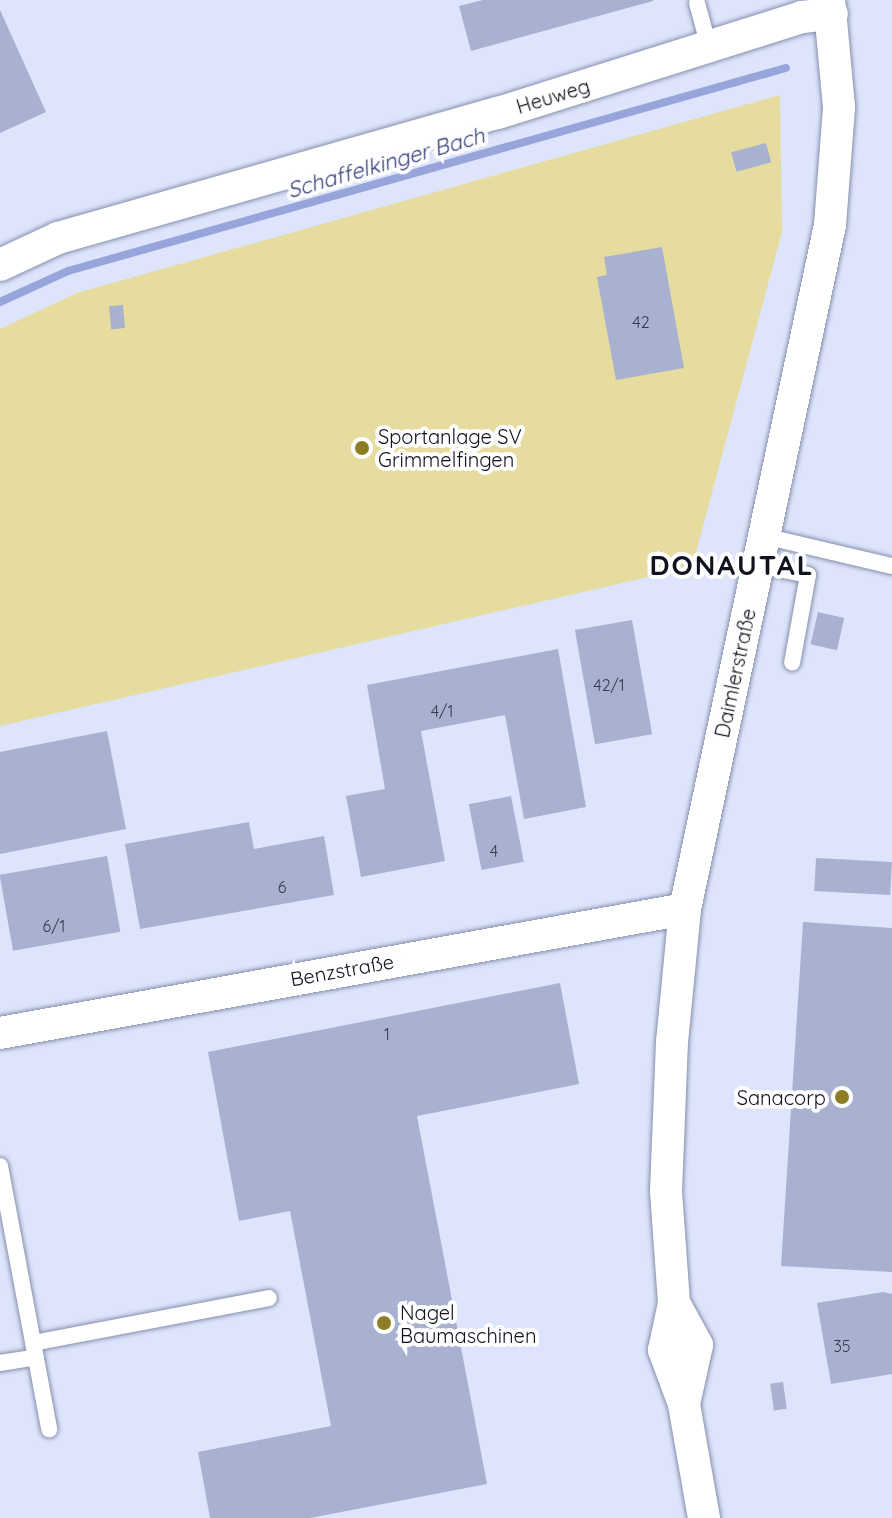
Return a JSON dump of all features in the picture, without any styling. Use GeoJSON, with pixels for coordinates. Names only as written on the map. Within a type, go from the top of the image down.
{"type":"FeatureCollection","features":[{"type":"Feature","properties":{"kind":"street","name":"Heuweg"},"geometry":{"type":"LineString","coordinates":[[0,265],[58,238],[709,47],[830,7]]}},
{"type":"Feature","properties":{"kind":"street","name":"Daimlerstraße"},"geometry":{"type":"LineString","coordinates":[[704,1518],[684,1404],[664,1350],[674,1303],[666,1191],[685,909],[830,225],[839,107],[830,7]]}},
{"type":"Feature","properties":{"kind":"street","name":"Benzstraße"},"geometry":{"type":"LineString","coordinates":[[0,1033],[685,909]]}},
{"type":"Feature","properties":{"kind":"lane"},"geometry":{"type":"LineString","coordinates":[[697,3],[709,47]]}},
{"type":"Feature","properties":{"kind":"lane"},"geometry":{"type":"LineString","coordinates":[[761,551],[892,566]]}},
{"type":"Feature","properties":{"kind":"lane"},"geometry":{"type":"LineString","coordinates":[[761,551],[808,575],[792,663]]}},
{"type":"Feature","properties":{"kind":"lane"},"geometry":{"type":"LineString","coordinates":[[0,1166],[49,1429]]}},
{"type":"Feature","properties":{"kind":"lane"},"geometry":{"type":"LineString","coordinates":[[0,1363],[35,1350],[269,1298]]}},
{"type":"Feature","properties":{"kind":"shaded area"},"geometry":{"type":"Polygon","coordinates":[[[0,0],[892,0],[892,1518],[0,1518],[0,0]]]}},
{"type":"Feature","properties":{"kind":"shaded area","name":"Sportanlage SV Grimmelfingen"},"geometry":{"type":"Polygon","coordinates":[[[780,95],[782,232],[692,567],[0,726],[0,329],[77,293],[780,95]]]}},
{"type":"Feature","properties":{"kind":"building"},"geometry":{"type":"Polygon","coordinates":[[[483,0],[653,1],[471,51],[459,6],[483,0]]]}},
{"type":"Feature","properties":{"kind":"building"},"geometry":{"type":"Polygon","coordinates":[[[0,10],[46,112],[0,133],[0,10]]]}},
{"type":"Feature","properties":{"kind":"building"},"geometry":{"type":"Polygon","coordinates":[[[766,143],[771,162],[736,172],[731,152],[766,143]]]}},
{"type":"Feature","properties":{"kind":"building"},"geometry":{"type":"Polygon","coordinates":[[[662,247],[684,368],[616,380],[597,277],[607,275],[604,257],[662,247]]]}},
{"type":"Feature","properties":{"kind":"building"},"geometry":{"type":"Polygon","coordinates":[[[123,305],[125,328],[111,329],[109,306],[123,305]]]}},
{"type":"Feature","properties":{"kind":"building"},"geometry":{"type":"Polygon","coordinates":[[[818,612],[844,618],[837,650],[811,644],[818,612]]]}},
{"type":"Feature","properties":{"kind":"building"},"geometry":{"type":"Polygon","coordinates":[[[632,620],[652,734],[595,744],[575,630],[632,620]]]}},
{"type":"Feature","properties":{"kind":"building"},"geometry":{"type":"Polygon","coordinates":[[[558,649],[586,807],[524,819],[505,715],[421,731],[445,861],[361,877],[346,796],[385,789],[367,685],[558,649]]]}},
{"type":"Feature","properties":{"kind":"building"},"geometry":{"type":"Polygon","coordinates":[[[107,731],[126,829],[0,854],[0,752],[107,731]]]}},
{"type":"Feature","properties":{"kind":"building"},"geometry":{"type":"Polygon","coordinates":[[[511,796],[524,862],[482,870],[469,804],[511,796]]]}},
{"type":"Feature","properties":{"kind":"building"},"geometry":{"type":"Polygon","coordinates":[[[249,822],[254,849],[324,836],[334,895],[140,929],[125,844],[249,822]]]}},
{"type":"Feature","properties":{"kind":"building"},"geometry":{"type":"Polygon","coordinates":[[[107,856],[120,932],[13,951],[0,875],[107,856]]]}},
{"type":"Feature","properties":{"kind":"building"},"geometry":{"type":"Polygon","coordinates":[[[816,858],[892,862],[890,895],[814,891],[816,858]]]}},
{"type":"Feature","properties":{"kind":"building","name":"Sanacorp"},"geometry":{"type":"Polygon","coordinates":[[[803,922],[892,928],[892,1272],[781,1266],[803,922]]]}},
{"type":"Feature","properties":{"kind":"building","name":"Nagel Baumaschinen"},"geometry":{"type":"Polygon","coordinates":[[[560,983],[579,1084],[417,1116],[487,1484],[310,1518],[210,1518],[198,1452],[331,1426],[290,1211],[239,1221],[208,1052],[560,983]]]}},
{"type":"Feature","properties":{"kind":"building"},"geometry":{"type":"Polygon","coordinates":[[[883,1292],[892,1294],[892,1374],[831,1384],[817,1303],[883,1292]]]}},
{"type":"Feature","properties":{"kind":"building"},"geometry":{"type":"Polygon","coordinates":[[[783,1382],[787,1409],[774,1411],[770,1384],[783,1382]]]}},
{"type":"Feature","properties":{"kind":"waterway","name":"Schaffelkinger Bach"},"geometry":{"type":"LineString","coordinates":[[0,302],[68,271],[786,68]]}},
{"type":"Feature","properties":{"kind":"place","name":"Sportanlage SV Grimmelfingen"},"geometry":{"type":"Point","coordinates":[362,448]}},
{"type":"Feature","properties":{"kind":"place","name":"Sanacorp"},"geometry":{"type":"Point","coordinates":[842,1097]}},
{"type":"Feature","properties":{"kind":"place","name":"Nagel Baumaschinen"},"geometry":{"type":"Point","coordinates":[384,1323]}},
{"type":"Feature","properties":{"kind":"district","name":"DONAUTAL"},"geometry":{"type":"Point","coordinates":[732,565]}}]}
